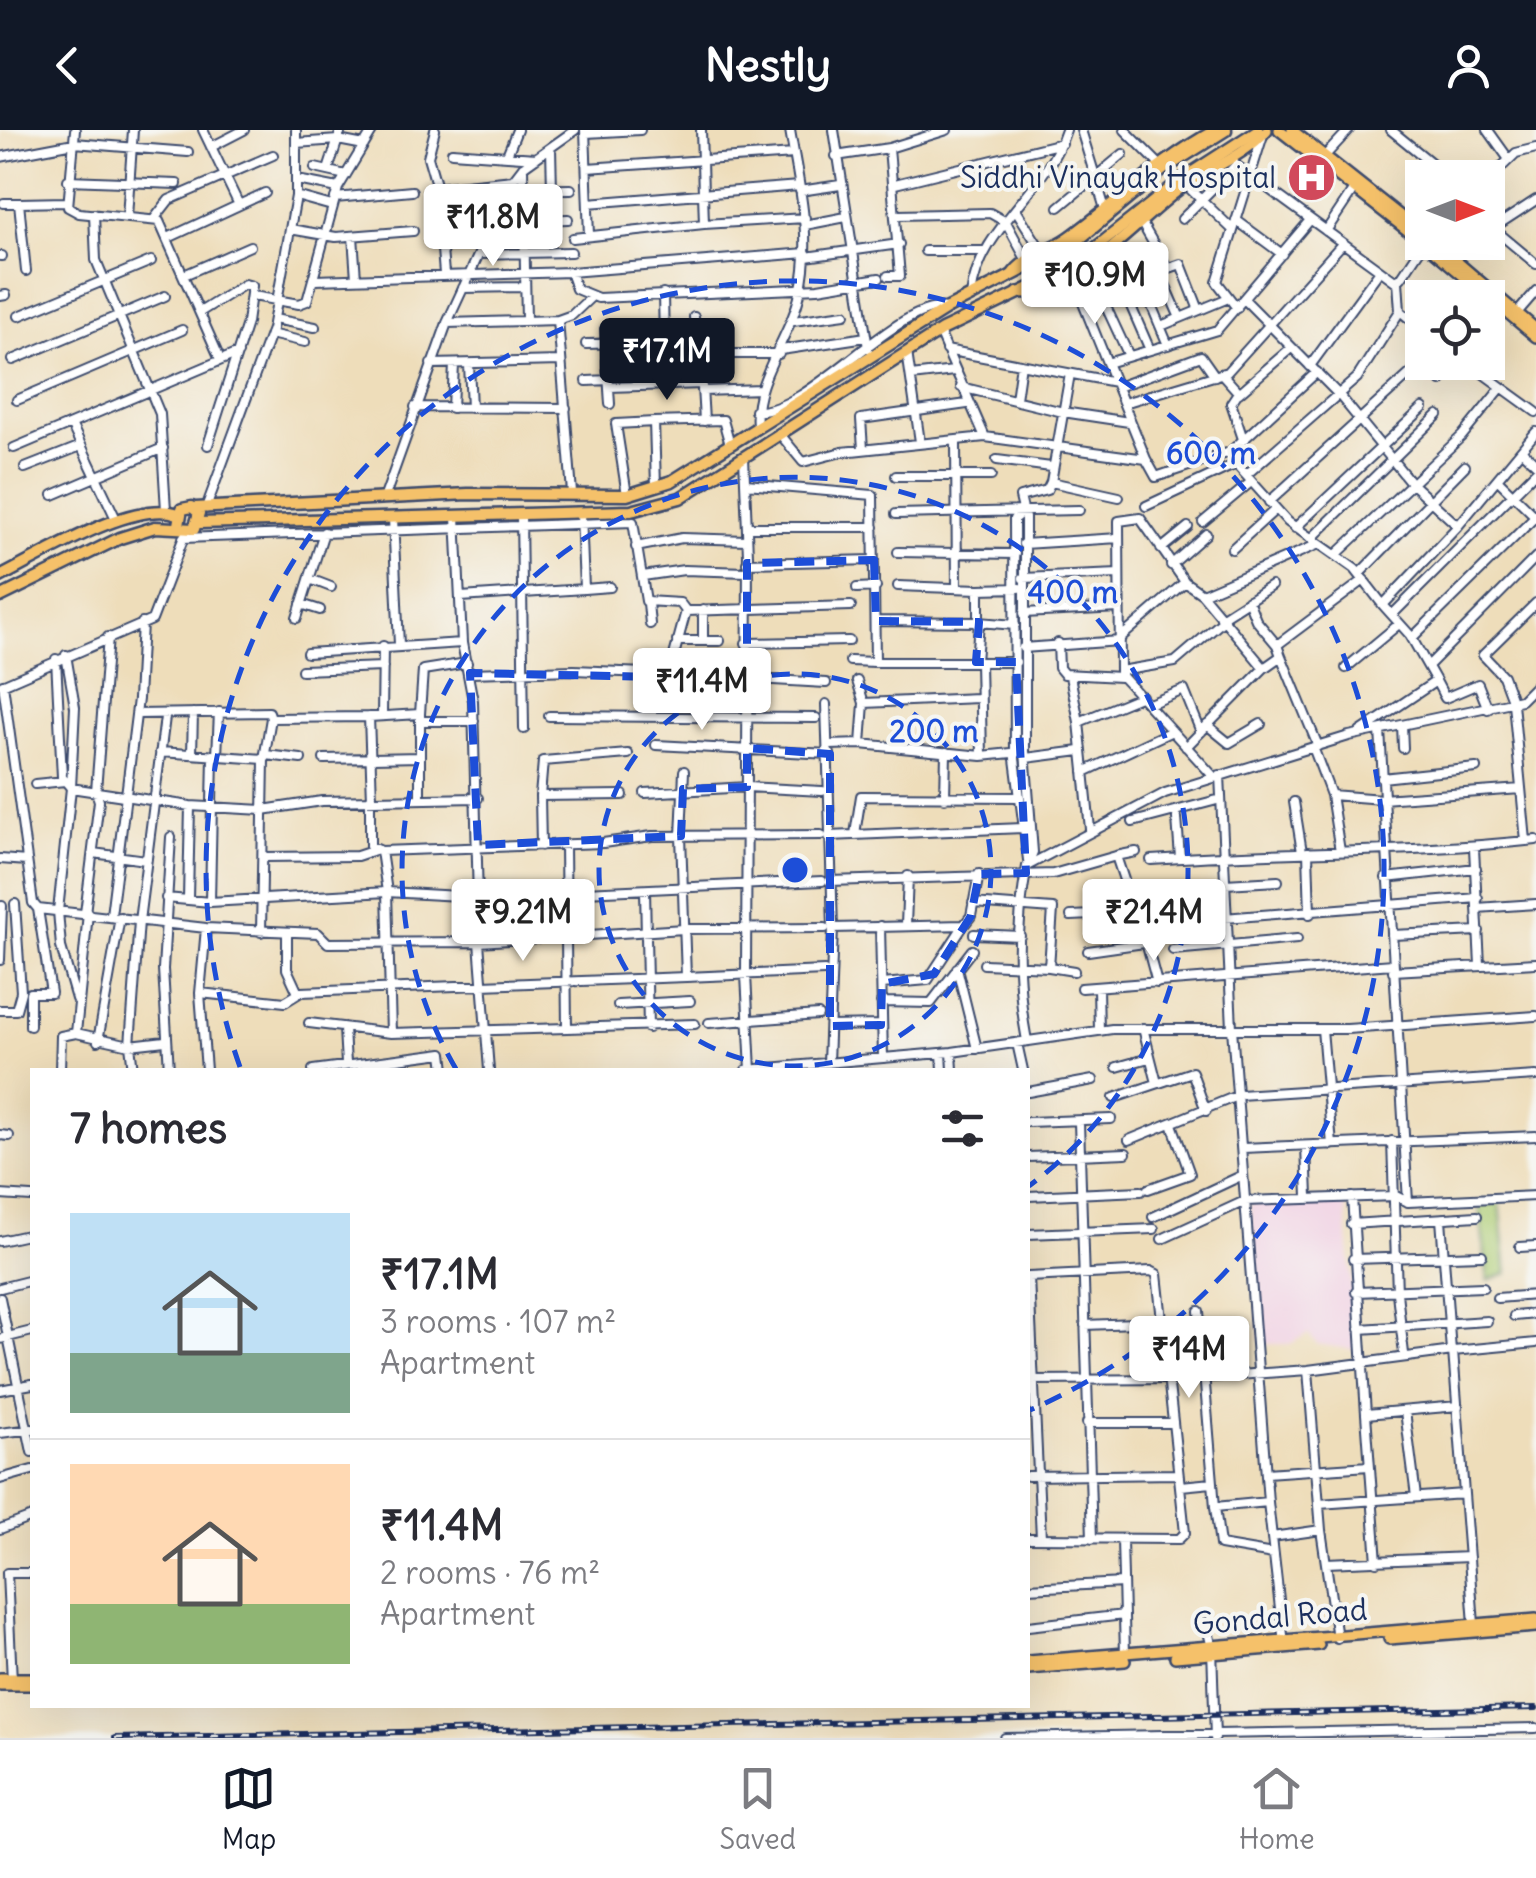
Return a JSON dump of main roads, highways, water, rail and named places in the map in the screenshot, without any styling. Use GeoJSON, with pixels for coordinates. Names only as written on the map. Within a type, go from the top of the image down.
{"type":"FeatureCollection","features":[{"type":"Feature","properties":{"kind":"highway"},"geometry":{"type":"LineString","coordinates":[[179,523],[185,507],[627,494],[656,486],[948,308],[1076,243],[1164,169],[1226,130]]}},
{"type":"Feature","properties":{"kind":"highway"},"geometry":{"type":"LineString","coordinates":[[0,576],[117,521],[394,524],[456,516],[521,520],[580,513],[632,517],[680,498],[939,332],[1082,260],[1182,180],[1263,132]]}},
{"type":"Feature","properties":{"kind":"highway"},"geometry":{"type":"LineString","coordinates":[[756,426],[764,432],[764,442]]}},
{"type":"Feature","properties":{"kind":"highway"},"geometry":{"type":"LineString","coordinates":[[734,441],[731,450],[741,458]]}},
{"type":"Feature","properties":{"kind":"highway"},"geometry":{"type":"LineString","coordinates":[[200,508],[200,523]]}},
{"type":"Feature","properties":{"kind":"highway"},"geometry":{"type":"LineString","coordinates":[[0,597],[120,538],[179,523]]}},
{"type":"Feature","properties":{"kind":"main road"},"geometry":{"type":"LineString","coordinates":[[1009,278],[1158,163],[1215,130]]}},
{"type":"Feature","properties":{"kind":"main road"},"geometry":{"type":"LineString","coordinates":[[1279,130],[1405,220]]}},
{"type":"Feature","properties":{"kind":"main road"},"geometry":{"type":"LineString","coordinates":[[1292,130],[1322,158]]}},
{"type":"Feature","properties":{"kind":"main road"},"geometry":{"type":"LineString","coordinates":[[1018,292],[1038,292],[1072,276],[1186,185],[1263,132]]}},
{"type":"Feature","properties":{"kind":"main road"},"geometry":{"type":"LineString","coordinates":[[1357,185],[1405,227]]}},
{"type":"Feature","properties":{"kind":"main road"},"geometry":{"type":"LineString","coordinates":[[1446,260],[1471,280]]}},
{"type":"Feature","properties":{"kind":"main road"},"geometry":{"type":"LineString","coordinates":[[1454,260],[1475,280]]}},
{"type":"Feature","properties":{"kind":"main road"},"geometry":{"type":"LineString","coordinates":[[1505,305],[1536,329]]}},
{"type":"Feature","properties":{"kind":"main road"},"geometry":{"type":"LineString","coordinates":[[1505,308],[1536,338]]}},
{"type":"Feature","properties":{"kind":"main road","name":"Gondal Road"},"geometry":{"type":"LineString","coordinates":[[1284,1645],[1536,1619]]}},
{"type":"Feature","properties":{"kind":"main road","name":"Gondal Road"},"geometry":{"type":"LineString","coordinates":[[1030,1665],[1536,1627]]}},
{"type":"Feature","properties":{"kind":"main road","name":"Gondal Road"},"geometry":{"type":"LineString","coordinates":[[1030,1665],[1213,1651]]}},
{"type":"Feature","properties":{"kind":"main road"},"geometry":{"type":"LineString","coordinates":[[0,1682],[30,1682]]}},
{"type":"Feature","properties":{"kind":"railway"},"geometry":{"type":"LineString","coordinates":[[115,1738],[1536,1708]]}},
{"type":"Feature","properties":{"kind":"place","name":"Siddhi Vinayak Hospital"},"geometry":{"type":"Point","coordinates":[1311,178]}}]}
